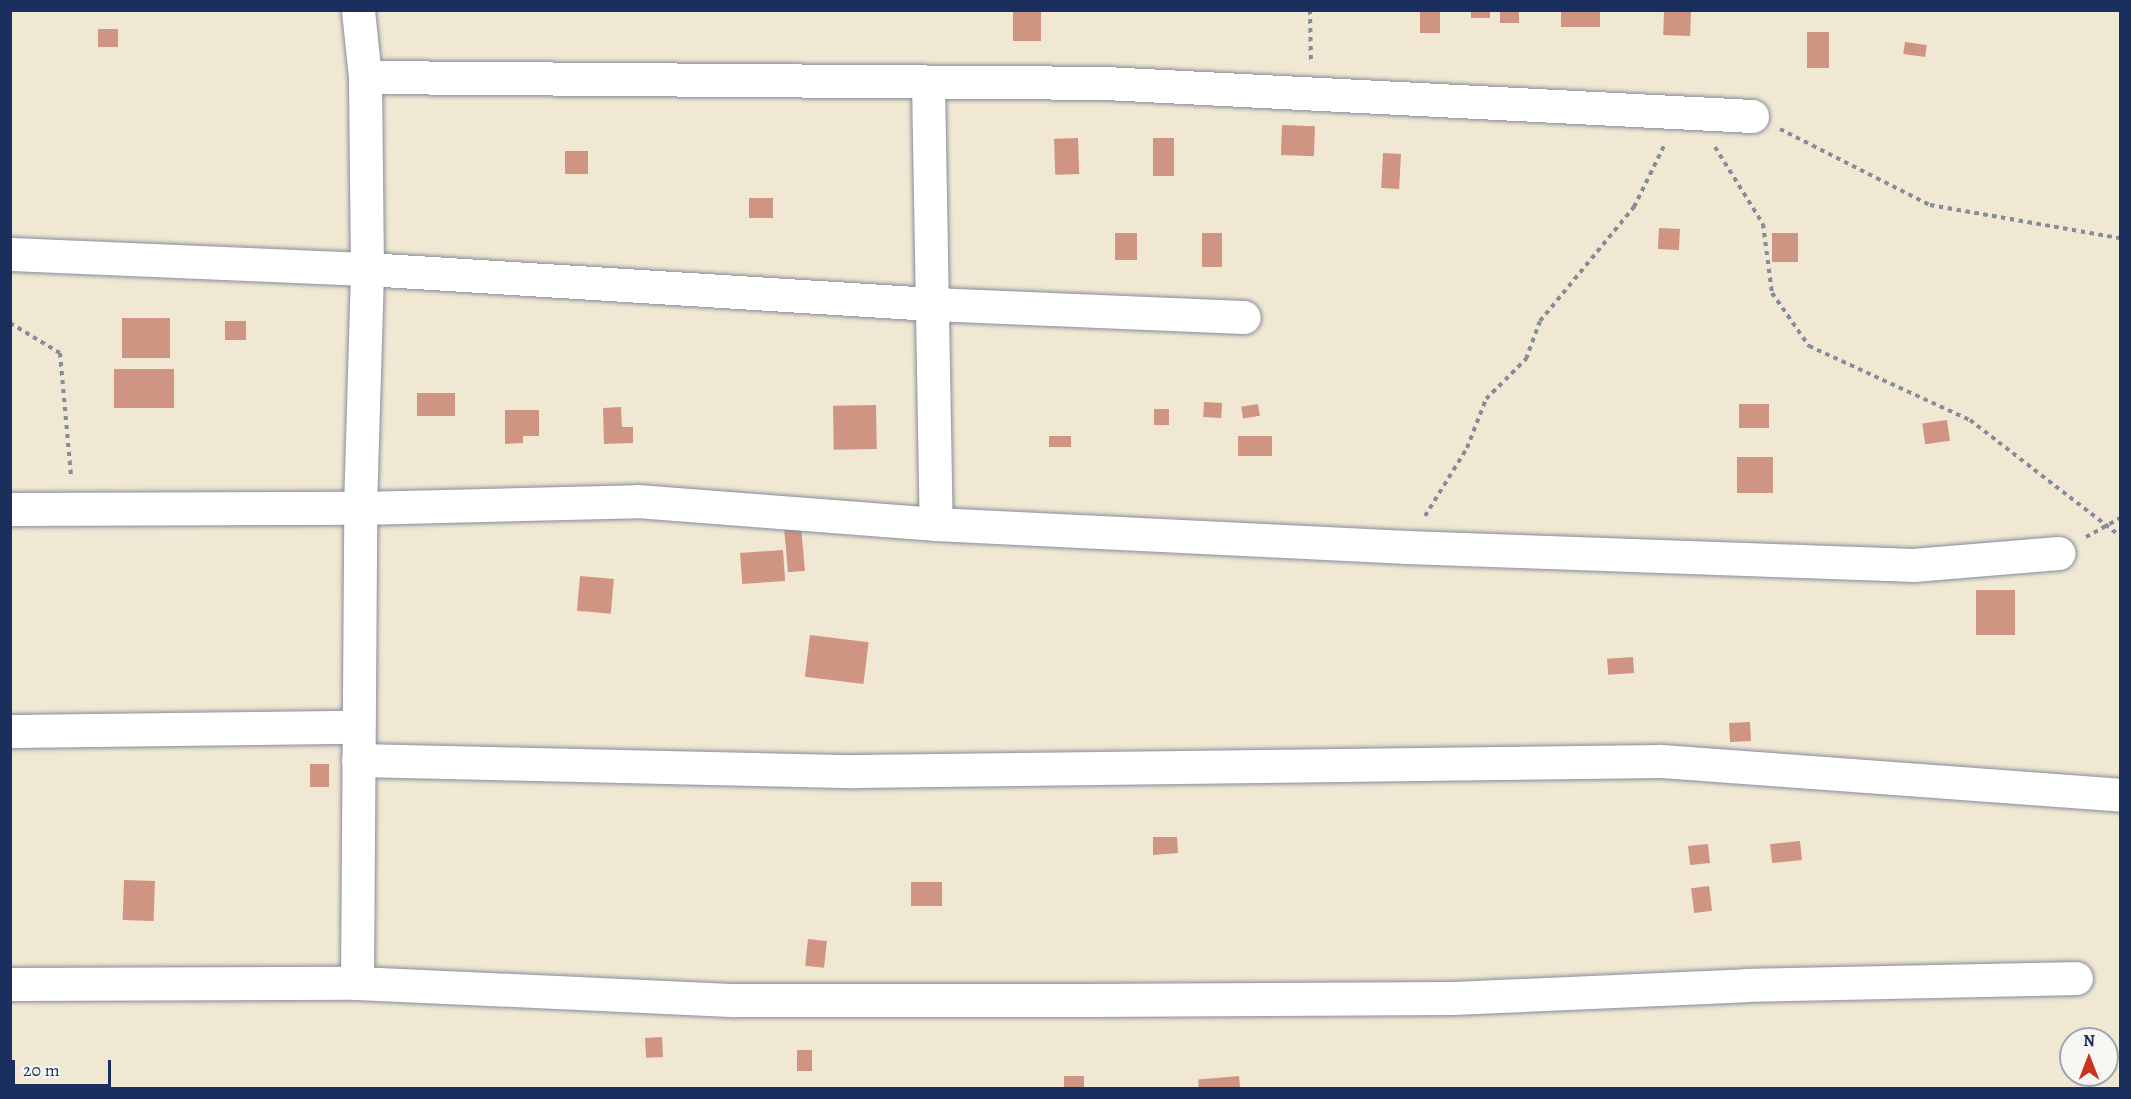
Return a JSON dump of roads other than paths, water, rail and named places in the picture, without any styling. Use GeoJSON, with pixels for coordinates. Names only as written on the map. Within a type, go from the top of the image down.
{"type":"FeatureCollection","features":[{"type":"Feature","properties":{"kind":"street"},"geometry":{"type":"LineString","coordinates":[[357,983],[360,508],[367,269],[365,77],[358,10]]}},
{"type":"Feature","properties":{"kind":"street"},"geometry":{"type":"LineString","coordinates":[[365,77],[1106,83],[1697,110],[1752,116]]}},
{"type":"Feature","properties":{"kind":"street"},"geometry":{"type":"LineString","coordinates":[[928,82],[936,524]]}},
{"type":"Feature","properties":{"kind":"street"},"geometry":{"type":"LineString","coordinates":[[10,254],[367,269],[931,304],[1244,317]]}},
{"type":"Feature","properties":{"kind":"street"},"geometry":{"type":"LineString","coordinates":[[10,509],[360,508],[637,501],[936,524],[1406,547],[1913,565],[2059,553]]}},
{"type":"Feature","properties":{"kind":"street"},"geometry":{"type":"LineString","coordinates":[[10,731],[358,727]]}},
{"type":"Feature","properties":{"kind":"street"},"geometry":{"type":"LineString","coordinates":[[358,760],[856,771],[1661,761],[2121,795]]}},
{"type":"Feature","properties":{"kind":"street"},"geometry":{"type":"LineString","coordinates":[[10,984],[357,983],[736,1000],[1107,1000],[1453,998],[1746,985],[2076,978]]}}]}
